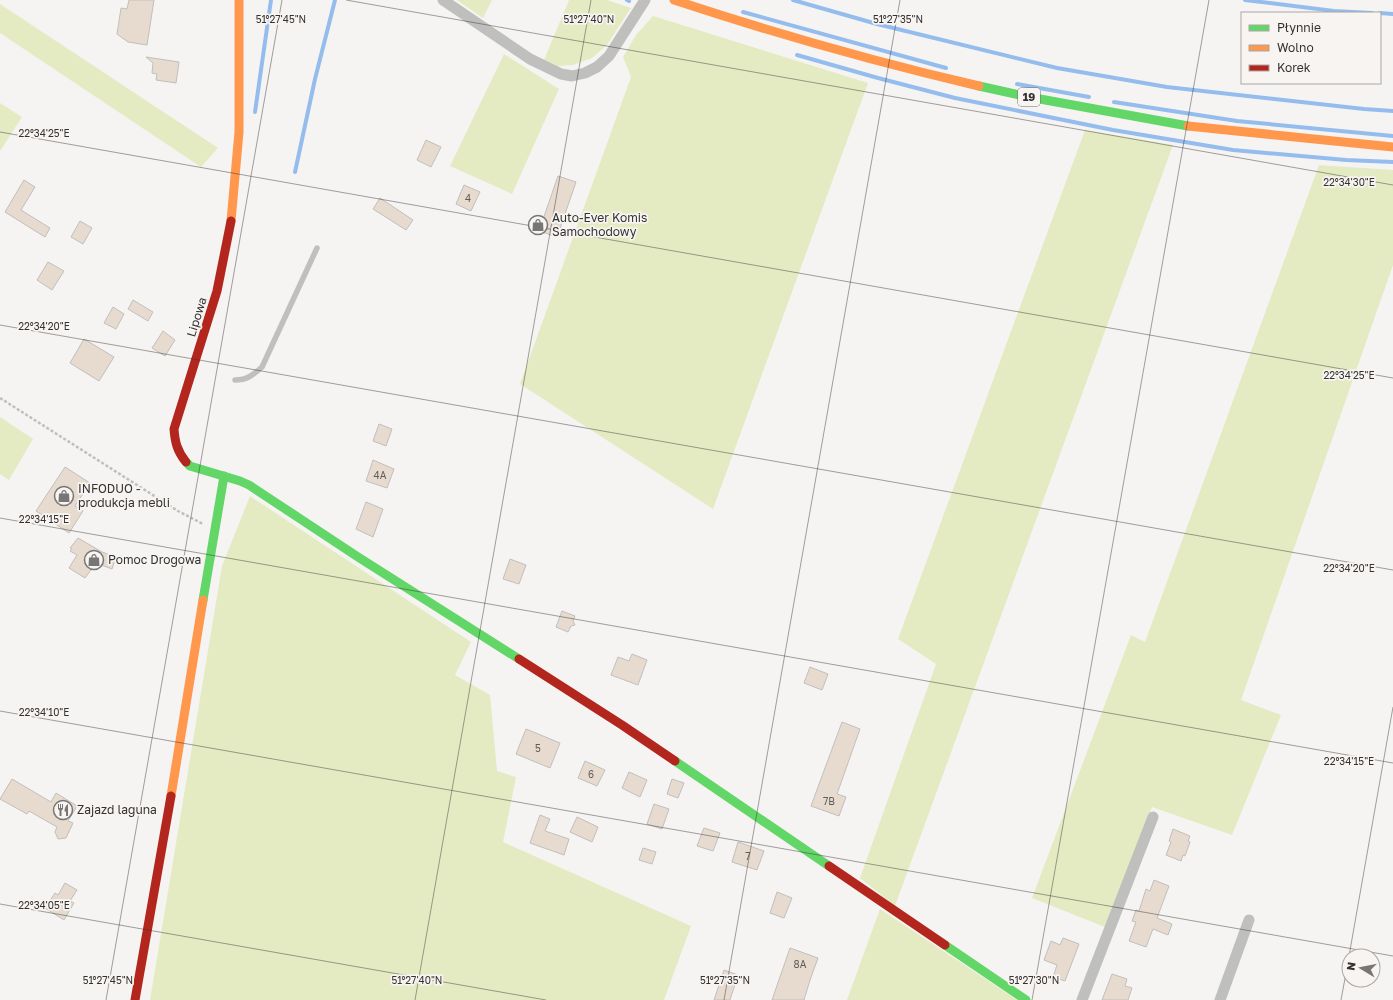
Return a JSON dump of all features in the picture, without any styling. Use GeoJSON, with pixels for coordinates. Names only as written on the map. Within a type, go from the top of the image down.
{"type":"FeatureCollection","features":[{"type":"Feature","properties":{"kind":"main road"},"geometry":{"type":"LineString","coordinates":[[239,0],[240,77]]}},
{"type":"Feature","properties":{"kind":"main road"},"geometry":{"type":"LineString","coordinates":[[240,77],[248,0]]}},
{"type":"Feature","properties":{"kind":"main road","name":"19"},"geometry":{"type":"LineString","coordinates":[[674,0],[747,24],[906,69],[1029,98],[1198,128],[1393,147]]}},
{"type":"Feature","properties":{"kind":"main road","name":"Lipowa"},"geometry":{"type":"LineString","coordinates":[[240,77],[239,132],[231,223],[217,291],[174,430],[175,443],[182,457],[190,466],[249,485],[358,557],[622,725],[1026,1000]]}},
{"type":"Feature","properties":{"kind":"main road"},"geometry":{"type":"LineString","coordinates":[[135,1000],[224,476]]}},
{"type":"Feature","properties":{"kind":"street"},"geometry":{"type":"LineString","coordinates":[[443,0],[530,59],[561,74],[572,76],[584,73],[597,67],[609,56],[645,0]]}},
{"type":"Feature","properties":{"kind":"street"},"geometry":{"type":"LineString","coordinates":[[1082,1000],[1153,817]]}},
{"type":"Feature","properties":{"kind":"street"},"geometry":{"type":"LineString","coordinates":[[1220,1000],[1249,920]]}},
{"type":"Feature","properties":{"kind":"lane"},"geometry":{"type":"LineString","coordinates":[[235,380],[244,380],[252,376],[262,367],[317,248]]}},
{"type":"Feature","properties":{"kind":"path"},"geometry":{"type":"LineString","coordinates":[[0,398],[178,511],[216,530]]}},
{"type":"Feature","properties":{"kind":"green space"},"geometry":{"type":"Polygon","coordinates":[[[457,0],[492,0],[483,18],[457,0]]]}},
{"type":"Feature","properties":{"kind":"green space"},"geometry":{"type":"Polygon","coordinates":[[[569,0],[607,0],[631,8],[607,45],[592,58],[573,65],[558,66],[544,60],[569,0]]]}},
{"type":"Feature","properties":{"kind":"green space"},"geometry":{"type":"Polygon","coordinates":[[[0,4],[218,148],[201,167],[0,33],[0,4]]]}},
{"type":"Feature","properties":{"kind":"green space"},"geometry":{"type":"Polygon","coordinates":[[[653,16],[868,83],[713,509],[520,384],[631,77],[623,57],[636,35],[653,16]]]}},
{"type":"Feature","properties":{"kind":"green space"},"geometry":{"type":"Polygon","coordinates":[[[504,54],[559,89],[512,194],[450,166],[504,54]]]}},
{"type":"Feature","properties":{"kind":"green space"},"geometry":{"type":"Polygon","coordinates":[[[0,103],[22,117],[0,151],[0,103]]]}},
{"type":"Feature","properties":{"kind":"green space"},"geometry":{"type":"Polygon","coordinates":[[[1085,130],[1173,145],[895,906],[860,878],[936,664],[898,639],[1085,130]]]}},
{"type":"Feature","properties":{"kind":"green space"},"geometry":{"type":"Polygon","coordinates":[[[1319,165],[1393,170],[1393,265],[1241,700],[1281,715],[1232,835],[1152,807],[1105,927],[1032,898],[1131,635],[1145,642],[1319,165]]]}},
{"type":"Feature","properties":{"kind":"green space"},"geometry":{"type":"Polygon","coordinates":[[[0,417],[33,439],[9,480],[0,474],[0,417]]]}},
{"type":"Feature","properties":{"kind":"green space"},"geometry":{"type":"Polygon","coordinates":[[[250,496],[471,642],[455,675],[490,695],[497,771],[516,777],[503,842],[691,926],[664,1000],[150,1000],[222,566],[250,496]]]}},
{"type":"Feature","properties":{"kind":"green space"},"geometry":{"type":"Polygon","coordinates":[[[880,909],[1017,1000],[847,1000],[880,909]]]}},
{"type":"Feature","properties":{"kind":"building"},"geometry":{"type":"Polygon","coordinates":[[[129,0],[154,0],[147,45],[128,42],[117,34],[121,8],[127,9],[129,0]]]}},
{"type":"Feature","properties":{"kind":"building"},"geometry":{"type":"Polygon","coordinates":[[[146,57],[179,62],[176,83],[156,80],[157,74],[152,73],[153,63],[146,57]]]}},
{"type":"Feature","properties":{"kind":"building"},"geometry":{"type":"Polygon","coordinates":[[[426,140],[441,147],[431,167],[417,160],[426,140]]]}},
{"type":"Feature","properties":{"kind":"building"},"geometry":{"type":"Polygon","coordinates":[[[558,176],[576,182],[557,237],[539,231],[558,176]]]}},
{"type":"Feature","properties":{"kind":"building"},"geometry":{"type":"Polygon","coordinates":[[[24,180],[35,187],[21,210],[50,228],[45,237],[5,212],[24,180]]]}},
{"type":"Feature","properties":{"kind":"building"},"geometry":{"type":"Polygon","coordinates":[[[464,185],[480,192],[471,211],[456,204],[464,185]]]}},
{"type":"Feature","properties":{"kind":"building"},"geometry":{"type":"Polygon","coordinates":[[[380,198],[413,220],[406,230],[373,209],[380,198]]]}},
{"type":"Feature","properties":{"kind":"building"},"geometry":{"type":"Polygon","coordinates":[[[80,221],[92,228],[83,244],[71,237],[80,221]]]}},
{"type":"Feature","properties":{"kind":"building"},"geometry":{"type":"Polygon","coordinates":[[[48,262],[64,271],[52,290],[37,280],[48,262]]]}},
{"type":"Feature","properties":{"kind":"building"},"geometry":{"type":"Polygon","coordinates":[[[133,300],[153,312],[148,321],[128,309],[133,300]]]}},
{"type":"Feature","properties":{"kind":"building"},"geometry":{"type":"Polygon","coordinates":[[[113,307],[124,314],[116,329],[104,323],[113,307]]]}},
{"type":"Feature","properties":{"kind":"building"},"geometry":{"type":"Polygon","coordinates":[[[163,331],[175,340],[165,356],[152,348],[163,331]]]}},
{"type":"Feature","properties":{"kind":"building"},"geometry":{"type":"Polygon","coordinates":[[[84,339],[114,357],[99,381],[70,363],[84,339]]]}},
{"type":"Feature","properties":{"kind":"building"},"geometry":{"type":"Polygon","coordinates":[[[379,424],[392,429],[386,446],[373,441],[379,424]]]}},
{"type":"Feature","properties":{"kind":"building"},"geometry":{"type":"Polygon","coordinates":[[[373,460],[394,469],[387,488],[366,481],[373,460]]]}},
{"type":"Feature","properties":{"kind":"building","name":"INFODUO - produkcja mebli"},"geometry":{"type":"Polygon","coordinates":[[[65,467],[90,483],[75,506],[83,511],[69,533],[36,511],[65,467]]]}},
{"type":"Feature","properties":{"kind":"building"},"geometry":{"type":"Polygon","coordinates":[[[366,502],[383,509],[373,537],[356,529],[366,502]]]}},
{"type":"Feature","properties":{"kind":"building","name":"Pomoc Drogowa"},"geometry":{"type":"Polygon","coordinates":[[[78,538],[102,552],[116,557],[112,569],[96,563],[85,578],[69,568],[77,555],[70,551],[72,549],[70,548],[78,538]]]}},
{"type":"Feature","properties":{"kind":"building"},"geometry":{"type":"Polygon","coordinates":[[[510,559],[526,565],[519,584],[503,579],[510,559]]]}},
{"type":"Feature","properties":{"kind":"building"},"geometry":{"type":"Polygon","coordinates":[[[562,611],[575,616],[573,621],[575,625],[571,626],[568,632],[556,627],[562,611]]]}},
{"type":"Feature","properties":{"kind":"building"},"geometry":{"type":"Polygon","coordinates":[[[632,654],[647,660],[638,685],[611,675],[618,657],[629,661],[632,654]]]}},
{"type":"Feature","properties":{"kind":"building"},"geometry":{"type":"Polygon","coordinates":[[[810,667],[828,674],[822,690],[804,683],[810,667]]]}},
{"type":"Feature","properties":{"kind":"building"},"geometry":{"type":"Polygon","coordinates":[[[842,722],[860,729],[837,794],[846,797],[839,816],[811,806],[842,722]]]}},
{"type":"Feature","properties":{"kind":"building"},"geometry":{"type":"Polygon","coordinates":[[[526,729],[560,743],[550,768],[516,754],[526,729]]]}},
{"type":"Feature","properties":{"kind":"building"},"geometry":{"type":"Polygon","coordinates":[[[585,761],[605,770],[597,786],[578,778],[585,761]]]}},
{"type":"Feature","properties":{"kind":"building"},"geometry":{"type":"Polygon","coordinates":[[[629,772],[647,780],[640,797],[622,788],[629,772]]]}},
{"type":"Feature","properties":{"kind":"building"},"geometry":{"type":"Polygon","coordinates":[[[12,779],[51,802],[56,793],[77,806],[68,821],[73,823],[66,838],[58,839],[55,832],[57,827],[29,811],[27,814],[0,799],[12,779]]]}},
{"type":"Feature","properties":{"kind":"building"},"geometry":{"type":"Polygon","coordinates":[[[672,779],[684,783],[678,798],[667,794],[672,779]]]}},
{"type":"Feature","properties":{"kind":"building"},"geometry":{"type":"Polygon","coordinates":[[[654,804],[669,809],[662,829],[647,824],[654,804]]]}},
{"type":"Feature","properties":{"kind":"building"},"geometry":{"type":"Polygon","coordinates":[[[540,815],[550,819],[545,831],[569,839],[564,855],[530,843],[540,815]]]}},
{"type":"Feature","properties":{"kind":"building"},"geometry":{"type":"Polygon","coordinates":[[[577,817],[598,827],[592,842],[570,832],[577,817]]]}},
{"type":"Feature","properties":{"kind":"building"},"geometry":{"type":"Polygon","coordinates":[[[704,828],[720,833],[713,851],[697,846],[704,828]]]}},
{"type":"Feature","properties":{"kind":"building"},"geometry":{"type":"Polygon","coordinates":[[[1173,829],[1190,836],[1188,841],[1190,842],[1185,856],[1183,855],[1181,861],[1166,855],[1171,842],[1169,841],[1173,829]]]}},
{"type":"Feature","properties":{"kind":"building"},"geometry":{"type":"Polygon","coordinates":[[[738,842],[764,851],[757,870],[732,862],[738,842]]]}},
{"type":"Feature","properties":{"kind":"building"},"geometry":{"type":"Polygon","coordinates":[[[643,848],[656,852],[652,864],[639,860],[643,848]]]}},
{"type":"Feature","properties":{"kind":"building"},"geometry":{"type":"Polygon","coordinates":[[[1154,880],[1169,886],[1157,918],[1172,924],[1168,935],[1153,929],[1146,947],[1129,941],[1136,922],[1132,921],[1136,910],[1139,911],[1146,889],[1150,891],[1154,880]]]}},
{"type":"Feature","properties":{"kind":"building"},"geometry":{"type":"Polygon","coordinates":[[[65,883],[77,890],[70,901],[74,903],[64,920],[45,908],[55,893],[58,895],[65,883]]]}},
{"type":"Feature","properties":{"kind":"building"},"geometry":{"type":"Polygon","coordinates":[[[777,892],[792,898],[784,918],[770,913],[777,892]]]}},
{"type":"Feature","properties":{"kind":"building"},"geometry":{"type":"Polygon","coordinates":[[[1063,938],[1079,944],[1065,981],[1053,977],[1057,965],[1044,960],[1051,941],[1060,945],[1063,938]]]}},
{"type":"Feature","properties":{"kind":"building"},"geometry":{"type":"Polygon","coordinates":[[[790,948],[818,958],[804,1000],[772,1000],[790,948]]]}},
{"type":"Feature","properties":{"kind":"building"},"geometry":{"type":"Polygon","coordinates":[[[724,970],[738,975],[730,1000],[714,1000],[724,970]]]}},
{"type":"Feature","properties":{"kind":"building"},"geometry":{"type":"Polygon","coordinates":[[[1112,974],[1127,979],[1125,986],[1132,988],[1128,1000],[1102,1000],[1112,974]]]}},
{"type":"Feature","properties":{"kind":"waterway"},"geometry":{"type":"LineString","coordinates":[[255,112],[271,0]]}},
{"type":"Feature","properties":{"kind":"waterway"},"geometry":{"type":"LineString","coordinates":[[295,172],[315,79],[335,0]]}},
{"type":"Feature","properties":{"kind":"waterway"},"geometry":{"type":"LineString","coordinates":[[793,0],[877,24],[1057,68],[1167,87],[1393,111]]}},
{"type":"Feature","properties":{"kind":"waterway"},"geometry":{"type":"LineString","coordinates":[[1245,0],[1353,12]]}},
{"type":"Feature","properties":{"kind":"waterway"},"geometry":{"type":"LineString","coordinates":[[743,12],[946,68]]}},
{"type":"Feature","properties":{"kind":"waterway"},"geometry":{"type":"LineString","coordinates":[[1381,13],[1393,14]]}},
{"type":"Feature","properties":{"kind":"waterway"},"geometry":{"type":"LineString","coordinates":[[797,55],[955,98],[1113,130],[1233,150],[1346,160],[1393,162]]}},
{"type":"Feature","properties":{"kind":"waterway"},"geometry":{"type":"LineString","coordinates":[[1017,84],[1089,97]]}},
{"type":"Feature","properties":{"kind":"waterway"},"geometry":{"type":"LineString","coordinates":[[1114,102],[1237,121],[1393,136]]}},
{"type":"Feature","properties":{"kind":"traffic: fast"},"geometry":{"type":"LineString","coordinates":[[979,86],[1029,97],[1188,126]]}},
{"type":"Feature","properties":{"kind":"traffic: fast"},"geometry":{"type":"LineString","coordinates":[[186,462],[190,466],[249,485],[358,557],[519,659]]}},
{"type":"Feature","properties":{"kind":"traffic: fast"},"geometry":{"type":"LineString","coordinates":[[203,600],[224,476]]}},
{"type":"Feature","properties":{"kind":"traffic: fast"},"geometry":{"type":"LineString","coordinates":[[675,761],[829,866]]}},
{"type":"Feature","properties":{"kind":"traffic: fast"},"geometry":{"type":"LineString","coordinates":[[945,945],[1026,1000]]}},
{"type":"Feature","properties":{"kind":"traffic: slow"},"geometry":{"type":"LineString","coordinates":[[231,221],[239,132],[239,0]]}},
{"type":"Feature","properties":{"kind":"traffic: slow"},"geometry":{"type":"LineString","coordinates":[[674,0],[825,46],[979,86]]}},
{"type":"Feature","properties":{"kind":"traffic: slow"},"geometry":{"type":"LineString","coordinates":[[1188,126],[1393,147]]}},
{"type":"Feature","properties":{"kind":"traffic: slow"},"geometry":{"type":"LineString","coordinates":[[171,796],[203,600]]}},
{"type":"Feature","properties":{"kind":"traffic: jam"},"geometry":{"type":"LineString","coordinates":[[186,462],[180,454],[177,446],[174,429],[217,291],[231,221]]}},
{"type":"Feature","properties":{"kind":"traffic: jam"},"geometry":{"type":"LineString","coordinates":[[519,659],[675,761]]}},
{"type":"Feature","properties":{"kind":"traffic: jam"},"geometry":{"type":"LineString","coordinates":[[135,1000],[171,796]]}},
{"type":"Feature","properties":{"kind":"traffic: jam"},"geometry":{"type":"LineString","coordinates":[[829,866],[945,945]]}},
{"type":"Feature","properties":{"kind":"place","name":"Auto-Ever Komis Samochodowy"},"geometry":{"type":"Point","coordinates":[538,225]}},
{"type":"Feature","properties":{"kind":"place","name":"INFODUO - produkcja mebli"},"geometry":{"type":"Point","coordinates":[64,496]}},
{"type":"Feature","properties":{"kind":"place","name":"Pomoc Drogowa"},"geometry":{"type":"Point","coordinates":[94,560]}},
{"type":"Feature","properties":{"kind":"place","name":"Zajazd laguna"},"geometry":{"type":"Point","coordinates":[63,810]}}]}
